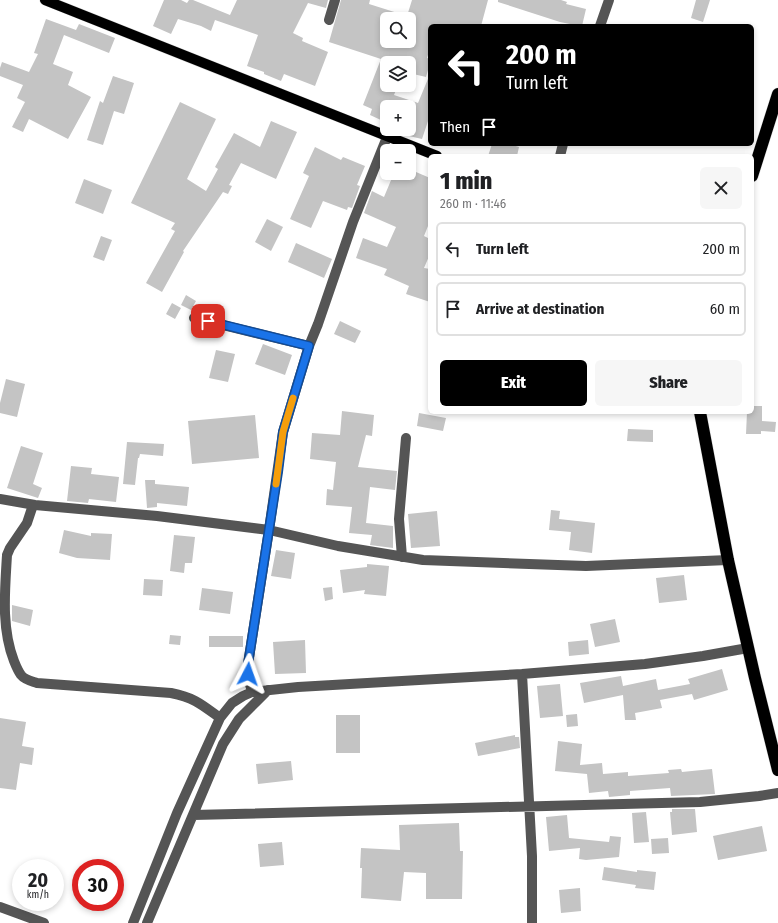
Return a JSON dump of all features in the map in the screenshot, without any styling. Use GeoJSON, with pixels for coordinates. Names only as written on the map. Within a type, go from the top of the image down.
{"type":"FeatureCollection","features":[{"type":"Feature","properties":{"kind":"highway"},"geometry":{"type":"LineString","coordinates":[[754,170],[778,94]]}},
{"type":"Feature","properties":{"kind":"highway"},"geometry":{"type":"LineString","coordinates":[[700,414],[728,560],[754,678],[778,770]]}},
{"type":"Feature","properties":{"kind":"main road"},"geometry":{"type":"LineString","coordinates":[[45,0],[432,154]]}},
{"type":"Feature","properties":{"kind":"street"},"geometry":{"type":"LineString","coordinates":[[329,20],[335,0]]}},
{"type":"Feature","properties":{"kind":"street"},"geometry":{"type":"LineString","coordinates":[[601,24],[609,0]]}},
{"type":"Feature","properties":{"kind":"street"},"geometry":{"type":"LineString","coordinates":[[252,692],[249,681],[248,664],[270,530],[283,432],[309,346],[353,222],[388,137]]}},
{"type":"Feature","properties":{"kind":"street"},"geometry":{"type":"LineString","coordinates":[[194,318],[309,346]]}},
{"type":"Feature","properties":{"kind":"street"},"geometry":{"type":"LineString","coordinates":[[402,557],[399,519],[406,438]]}},
{"type":"Feature","properties":{"kind":"street"},"geometry":{"type":"LineString","coordinates":[[0,499],[33,505],[157,516],[270,530],[338,546],[423,560],[586,566],[728,560]]}},
{"type":"Feature","properties":{"kind":"street"},"geometry":{"type":"LineString","coordinates":[[33,505],[27,523],[10,548],[8,555],[7,638],[13,659],[20,674],[27,680],[37,683],[171,693],[188,696],[197,700],[220,718]]}},
{"type":"Feature","properties":{"kind":"street"},"geometry":{"type":"LineString","coordinates":[[133,923],[177,813],[220,718],[232,703],[243,696],[252,692],[268,690],[366,682],[522,674],[645,664],[748,648]]}},
{"type":"Feature","properties":{"kind":"street"},"geometry":{"type":"LineString","coordinates":[[522,674],[530,806],[532,923]]}},
{"type":"Feature","properties":{"kind":"street"},"geometry":{"type":"LineString","coordinates":[[147,923],[223,744],[239,719],[268,690]]}},
{"type":"Feature","properties":{"kind":"street"},"geometry":{"type":"LineString","coordinates":[[193,815],[700,802],[778,793]]}},
{"type":"Feature","properties":{"kind":"street"},"geometry":{"type":"LineString","coordinates":[[0,907],[44,923]]}},
{"type":"Feature","properties":{"kind":"building"},"geometry":{"type":"Polygon","coordinates":[[[164,0],[181,0],[187,3],[189,0],[193,0],[230,15],[237,0],[328,0],[326,8],[308,3],[293,33],[303,38],[302,41],[328,52],[315,86],[284,74],[281,81],[264,74],[264,72],[247,66],[258,35],[215,20],[211,31],[201,26],[178,19],[171,34],[153,26],[164,0]]]}},
{"type":"Feature","properties":{"kind":"building"},"geometry":{"type":"Polygon","coordinates":[[[341,0],[370,0],[369,4],[394,12],[380,12],[380,48],[416,48],[416,12],[408,12],[412,0],[488,0],[482,24],[428,24],[428,70],[426,77],[416,75],[416,56],[380,56],[380,59],[329,42],[341,0]]]}},
{"type":"Feature","properties":{"kind":"building"},"geometry":{"type":"Polygon","coordinates":[[[498,0],[561,0],[567,2],[566,4],[586,9],[582,24],[570,24],[498,2],[498,0]]]}},
{"type":"Feature","properties":{"kind":"building"},"geometry":{"type":"Polygon","coordinates":[[[696,0],[710,0],[703,22],[691,18],[696,0]]]}},
{"type":"Feature","properties":{"kind":"building"},"geometry":{"type":"Polygon","coordinates":[[[46,19],[76,30],[79,24],[115,38],[109,53],[64,35],[53,64],[73,72],[68,85],[91,97],[68,139],[29,119],[23,132],[12,127],[25,102],[17,98],[23,85],[0,76],[2,62],[29,72],[38,54],[34,53],[46,19]]]}},
{"type":"Feature","properties":{"kind":"building"},"geometry":{"type":"Polygon","coordinates":[[[380,62],[380,92],[395,92],[394,95],[409,100],[380,100],[380,120],[370,115],[372,109],[363,105],[380,62]]]}},
{"type":"Feature","properties":{"kind":"building"},"geometry":{"type":"Polygon","coordinates":[[[113,76],[134,83],[124,114],[114,111],[103,145],[87,140],[100,101],[103,103],[113,76]]]}},
{"type":"Feature","properties":{"kind":"building"},"geometry":{"type":"Polygon","coordinates":[[[428,79],[428,121],[422,139],[409,136],[416,136],[416,102],[418,103],[428,79]]]}},
{"type":"Feature","properties":{"kind":"building"},"geometry":{"type":"Polygon","coordinates":[[[180,102],[216,119],[187,179],[206,191],[218,169],[215,167],[234,133],[260,147],[271,121],[297,132],[276,179],[241,163],[229,185],[232,186],[228,194],[223,192],[183,251],[184,252],[162,292],[146,283],[175,231],[171,229],[175,223],[131,203],[180,102]]]}},
{"type":"Feature","properties":{"kind":"building"},"geometry":{"type":"Polygon","coordinates":[[[491,146],[519,147],[517,154],[489,154],[491,146]]]}},
{"type":"Feature","properties":{"kind":"building"},"geometry":{"type":"Polygon","coordinates":[[[315,147],[341,160],[343,157],[365,166],[357,185],[360,186],[352,208],[348,207],[347,210],[323,201],[311,228],[290,219],[309,176],[303,173],[315,147]]]}},
{"type":"Feature","properties":{"kind":"building"},"geometry":{"type":"Polygon","coordinates":[[[416,172],[428,177],[428,226],[424,236],[428,238],[428,259],[424,268],[428,269],[428,301],[406,294],[409,286],[384,275],[387,269],[356,258],[363,238],[387,247],[396,227],[364,213],[372,191],[384,197],[391,180],[416,180],[416,172]]]}},
{"type":"Feature","properties":{"kind":"building"},"geometry":{"type":"Polygon","coordinates":[[[84,179],[112,190],[103,214],[75,203],[84,179]]]}},
{"type":"Feature","properties":{"kind":"building"},"geometry":{"type":"Polygon","coordinates":[[[267,219],[283,227],[271,251],[255,242],[267,219]]]}},
{"type":"Feature","properties":{"kind":"building"},"geometry":{"type":"Polygon","coordinates":[[[101,236],[112,240],[104,261],[93,257],[101,236]]]}},
{"type":"Feature","properties":{"kind":"building"},"geometry":{"type":"Polygon","coordinates":[[[296,243],[332,259],[324,278],[288,262],[296,243]]]}},
{"type":"Feature","properties":{"kind":"building"},"geometry":{"type":"Polygon","coordinates":[[[186,295],[196,301],[191,310],[181,305],[186,295]]]}},
{"type":"Feature","properties":{"kind":"building"},"geometry":{"type":"Polygon","coordinates":[[[172,303],[181,308],[175,319],[166,314],[172,303]]]}},
{"type":"Feature","properties":{"kind":"building"},"geometry":{"type":"Polygon","coordinates":[[[340,321],[361,331],[355,343],[334,334],[340,321]]]}},
{"type":"Feature","properties":{"kind":"building"},"geometry":{"type":"Polygon","coordinates":[[[263,344],[292,355],[285,375],[255,364],[263,344]]]}},
{"type":"Feature","properties":{"kind":"building"},"geometry":{"type":"Polygon","coordinates":[[[216,350],[235,354],[228,382],[209,378],[216,350]]]}},
{"type":"Feature","properties":{"kind":"building"},"geometry":{"type":"Polygon","coordinates":[[[6,379],[25,384],[17,417],[0,413],[0,403],[6,379]]]}},
{"type":"Feature","properties":{"kind":"building"},"geometry":{"type":"Polygon","coordinates":[[[754,406],[762,406],[762,421],[776,422],[775,432],[761,431],[761,434],[746,434],[747,414],[754,414],[754,406]]]}},
{"type":"Feature","properties":{"kind":"building"},"geometry":{"type":"Polygon","coordinates":[[[342,411],[374,415],[372,436],[366,435],[358,467],[397,471],[395,490],[370,487],[366,523],[393,526],[393,548],[370,545],[372,535],[349,533],[352,507],[326,505],[327,489],[333,490],[336,462],[310,459],[312,433],[340,435],[342,411]]]}},
{"type":"Feature","properties":{"kind":"building"},"geometry":{"type":"Polygon","coordinates":[[[419,413],[446,418],[443,431],[417,426],[419,413]]]}},
{"type":"Feature","properties":{"kind":"building"},"geometry":{"type":"Polygon","coordinates":[[[255,415],[259,458],[192,464],[188,421],[255,415]]]}},
{"type":"Feature","properties":{"kind":"building"},"geometry":{"type":"Polygon","coordinates":[[[628,429],[653,430],[653,442],[627,441],[628,429]]]}},
{"type":"Feature","properties":{"kind":"building"},"geometry":{"type":"Polygon","coordinates":[[[127,442],[164,444],[163,456],[140,454],[138,458],[135,485],[123,484],[127,442]]]}},
{"type":"Feature","properties":{"kind":"building"},"geometry":{"type":"Polygon","coordinates":[[[21,446],[43,453],[33,484],[42,488],[38,498],[7,488],[21,446]]]}},
{"type":"Feature","properties":{"kind":"building"},"geometry":{"type":"Polygon","coordinates":[[[71,466],[92,468],[91,474],[119,477],[116,502],[89,499],[88,503],[67,501],[71,466]]]}},
{"type":"Feature","properties":{"kind":"building"},"geometry":{"type":"Polygon","coordinates":[[[145,480],[155,480],[155,484],[189,487],[187,506],[157,503],[157,507],[147,508],[145,480]]]}},
{"type":"Feature","properties":{"kind":"building"},"geometry":{"type":"Polygon","coordinates":[[[551,510],[560,511],[559,519],[595,523],[592,553],[569,550],[571,532],[549,530],[551,510]]]}},
{"type":"Feature","properties":{"kind":"building"},"geometry":{"type":"Polygon","coordinates":[[[437,511],[440,546],[411,548],[408,514],[437,511]]]}},
{"type":"Feature","properties":{"kind":"building"},"geometry":{"type":"Polygon","coordinates":[[[64,530],[91,536],[91,533],[112,534],[110,560],[77,558],[59,553],[64,530]]]}},
{"type":"Feature","properties":{"kind":"building"},"geometry":{"type":"Polygon","coordinates":[[[174,535],[195,537],[192,563],[185,563],[184,573],[170,571],[174,535]]]}},
{"type":"Feature","properties":{"kind":"building"},"geometry":{"type":"Polygon","coordinates":[[[276,550],[295,553],[291,579],[271,576],[276,550]]]}},
{"type":"Feature","properties":{"kind":"building"},"geometry":{"type":"Polygon","coordinates":[[[367,564],[389,566],[386,596],[364,594],[365,590],[343,593],[340,570],[367,567],[367,564]]]}},
{"type":"Feature","properties":{"kind":"building"},"geometry":{"type":"Polygon","coordinates":[[[684,575],[687,600],[659,603],[656,578],[684,575]]]}},
{"type":"Feature","properties":{"kind":"building"},"geometry":{"type":"Polygon","coordinates":[[[144,579],[163,580],[162,596],[143,595],[144,579]]]}},
{"type":"Feature","properties":{"kind":"building"},"geometry":{"type":"Polygon","coordinates":[[[332,587],[333,599],[325,601],[323,588],[332,587]]]}},
{"type":"Feature","properties":{"kind":"building"},"geometry":{"type":"Polygon","coordinates":[[[202,588],[233,592],[230,614],[199,610],[202,588]]]}},
{"type":"Feature","properties":{"kind":"building"},"geometry":{"type":"Polygon","coordinates":[[[12,605],[33,610],[30,626],[12,621],[12,605]]]}},
{"type":"Feature","properties":{"kind":"building"},"geometry":{"type":"Polygon","coordinates":[[[615,619],[620,642],[595,647],[590,624],[615,619]]]}},
{"type":"Feature","properties":{"kind":"building"},"geometry":{"type":"Polygon","coordinates":[[[170,635],[181,636],[180,645],[169,644],[170,635]]]}},
{"type":"Feature","properties":{"kind":"building"},"geometry":{"type":"Polygon","coordinates":[[[209,636],[243,636],[243,647],[209,647],[209,636]]]}},
{"type":"Feature","properties":{"kind":"building"},"geometry":{"type":"Polygon","coordinates":[[[305,640],[306,673],[275,674],[273,642],[305,640]]]}},
{"type":"Feature","properties":{"kind":"building"},"geometry":{"type":"Polygon","coordinates":[[[588,640],[589,654],[569,656],[568,642],[588,640]]]}},
{"type":"Feature","properties":{"kind":"building"},"geometry":{"type":"Polygon","coordinates":[[[722,669],[728,690],[694,700],[692,694],[660,700],[662,708],[635,713],[636,720],[625,720],[623,695],[584,703],[580,683],[621,676],[623,686],[656,679],[658,690],[690,684],[688,679],[722,669]]]}},
{"type":"Feature","properties":{"kind":"building"},"geometry":{"type":"Polygon","coordinates":[[[560,684],[563,716],[540,718],[537,686],[560,684]]]}},
{"type":"Feature","properties":{"kind":"building"},"geometry":{"type":"Polygon","coordinates":[[[577,714],[578,726],[567,727],[566,715],[577,714]]]}},
{"type":"Feature","properties":{"kind":"building"},"geometry":{"type":"Polygon","coordinates":[[[336,715],[360,715],[360,753],[336,753],[336,715]]]}},
{"type":"Feature","properties":{"kind":"building"},"geometry":{"type":"Polygon","coordinates":[[[0,718],[26,722],[22,746],[34,748],[32,765],[20,763],[16,790],[0,788],[0,718]]]}},
{"type":"Feature","properties":{"kind":"building"},"geometry":{"type":"Polygon","coordinates":[[[515,735],[515,737],[519,737],[520,748],[478,756],[475,743],[515,735]]]}},
{"type":"Feature","properties":{"kind":"building"},"geometry":{"type":"Polygon","coordinates":[[[558,741],[582,744],[580,765],[602,763],[603,774],[628,772],[628,776],[669,773],[668,770],[681,769],[682,772],[712,769],[715,794],[671,796],[670,788],[630,791],[630,795],[609,797],[608,791],[589,793],[587,774],[555,771],[558,741]]]}},
{"type":"Feature","properties":{"kind":"building"},"geometry":{"type":"Polygon","coordinates":[[[291,761],[293,780],[258,784],[256,764],[291,761]]]}},
{"type":"Feature","properties":{"kind":"building"},"geometry":{"type":"Polygon","coordinates":[[[672,809],[695,809],[697,832],[672,835],[670,812],[672,812],[672,809]]]}},
{"type":"Feature","properties":{"kind":"building"},"geometry":{"type":"Polygon","coordinates":[[[646,812],[649,842],[634,843],[632,813],[646,812]]]}},
{"type":"Feature","properties":{"kind":"building"},"geometry":{"type":"Polygon","coordinates":[[[567,815],[569,838],[609,842],[610,836],[621,837],[619,857],[586,860],[579,859],[580,848],[549,851],[546,817],[567,815]]]}},
{"type":"Feature","properties":{"kind":"building"},"geometry":{"type":"Polygon","coordinates":[[[459,823],[460,851],[463,851],[462,899],[426,899],[426,873],[404,872],[401,901],[361,898],[361,848],[400,850],[399,825],[459,823]]]}},
{"type":"Feature","properties":{"kind":"building"},"geometry":{"type":"Polygon","coordinates":[[[762,826],[767,851],[718,860],[713,836],[762,826]]]}},
{"type":"Feature","properties":{"kind":"building"},"geometry":{"type":"Polygon","coordinates":[[[668,838],[669,853],[652,854],[651,839],[668,838]]]}},
{"type":"Feature","properties":{"kind":"building"},"geometry":{"type":"Polygon","coordinates":[[[282,842],[284,865],[260,867],[258,844],[282,842]]]}},
{"type":"Feature","properties":{"kind":"building"},"geometry":{"type":"Polygon","coordinates":[[[604,867],[637,872],[637,870],[656,872],[654,890],[635,888],[636,885],[602,880],[604,867]]]}},
{"type":"Feature","properties":{"kind":"building"},"geometry":{"type":"Polygon","coordinates":[[[580,888],[581,911],[561,913],[559,890],[580,888]]]}},
{"type":"Feature","properties":{"kind":"slow traffic"},"geometry":{"type":"LineString","coordinates":[[276,484],[283,432],[293,398]]}},
{"type":"Feature","properties":{"kind":"route"},"geometry":{"type":"LineString","coordinates":[[208,321],[309,346],[283,432],[270,530],[248,664],[248,674]]}}]}
